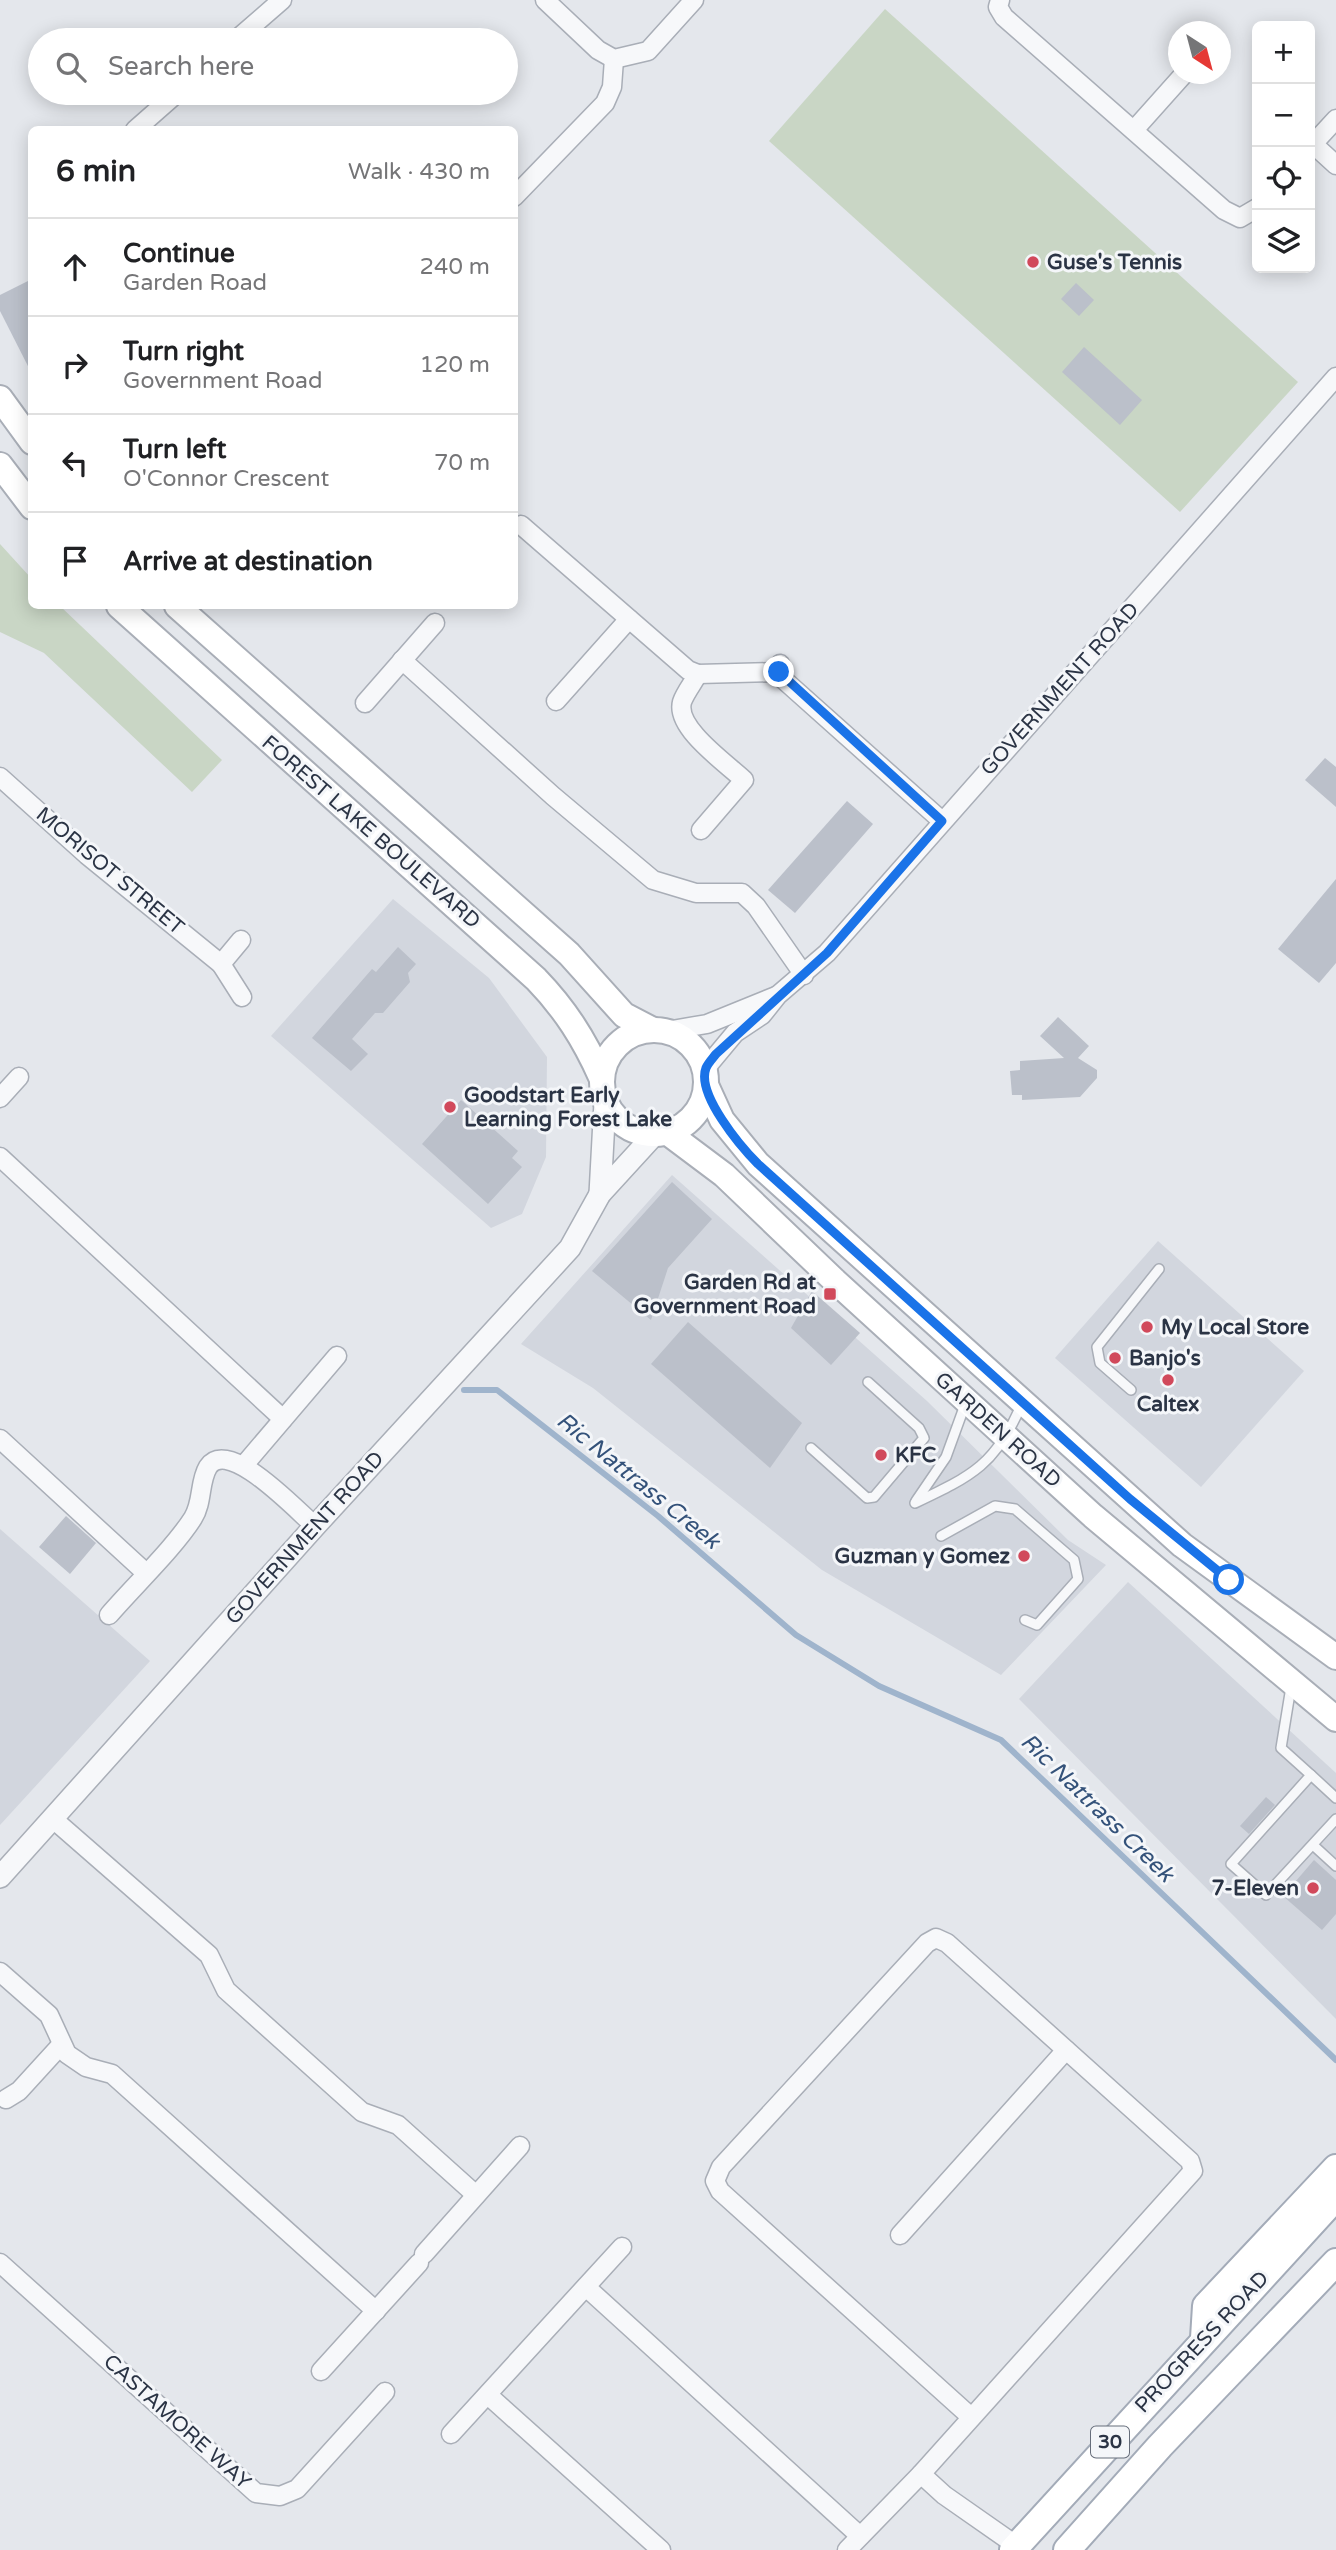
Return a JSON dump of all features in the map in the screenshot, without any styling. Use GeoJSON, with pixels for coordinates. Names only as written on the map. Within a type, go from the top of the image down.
{"type":"FeatureCollection","features":[{"type":"Feature","properties":{"kind":"main road"},"geometry":{"type":"LineString","coordinates":[[0,398],[28,436]]}},
{"type":"Feature","properties":{"kind":"main road"},"geometry":{"type":"LineString","coordinates":[[0,466],[28,502]]}},
{"type":"Feature","properties":{"kind":"main road","name":"FOREST LAKE BOULEVARD"},"geometry":{"type":"LineString","coordinates":[[122,609],[536,979],[569,1016],[583,1037],[601,1077]]}},
{"type":"Feature","properties":{"kind":"main road","name":"FOREST LAKE BOULEVARD"},"geometry":{"type":"LineString","coordinates":[[180,609],[569,954],[624,1015],[659,1030]]}},
{"type":"Feature","properties":{"kind":"main road"},"geometry":{"type":"LineString","coordinates":[[659,1030],[691,1045],[706,1077],[703,1101],[695,1115],[661,1134],[625,1126],[605,1102],[601,1077],[605,1062],[618,1044],[636,1032],[659,1030]]}},
{"type":"Feature","properties":{"kind":"main road","name":"GARDEN ROAD"},"geometry":{"type":"LineString","coordinates":[[706,1077],[728,1128],[758,1164],[1182,1545],[1336,1657]]}},
{"type":"Feature","properties":{"kind":"main road","name":"GARDEN ROAD"},"geometry":{"type":"LineString","coordinates":[[661,1134],[724,1175],[1093,1516],[1336,1719]]}},
{"type":"Feature","properties":{"kind":"main road"},"geometry":{"type":"LineString","coordinates":[[1204,2338],[1206,2306],[1336,2168]]}},
{"type":"Feature","properties":{"kind":"main road","name":"PROGRESS ROAD"},"geometry":{"type":"LineString","coordinates":[[1015,2548],[1204,2338],[1336,2197]]}},
{"type":"Feature","properties":{"kind":"main road","name":"PROGRESS ROAD"},"geometry":{"type":"LineString","coordinates":[[1067,2550],[1178,2427],[1336,2262]]}},
{"type":"Feature","properties":{"kind":"street"},"geometry":{"type":"LineString","coordinates":[[250,28],[282,0]]}},
{"type":"Feature","properties":{"kind":"street"},"geometry":{"type":"LineString","coordinates":[[545,0],[598,50],[614,59],[649,51],[694,0]]}},
{"type":"Feature","properties":{"kind":"street"},"geometry":{"type":"LineString","coordinates":[[1000,0],[998,7],[1004,17],[1224,210],[1240,218],[1254,210]]}},
{"type":"Feature","properties":{"kind":"street"},"geometry":{"type":"LineString","coordinates":[[518,193],[604,103],[612,87],[614,59]]}},
{"type":"Feature","properties":{"kind":"street"},"geometry":{"type":"LineString","coordinates":[[1134,130],[1175,84]]}},
{"type":"Feature","properties":{"kind":"street"},"geometry":{"type":"LineString","coordinates":[[140,126],[163,105]]}},
{"type":"Feature","properties":{"kind":"street"},"geometry":{"type":"LineString","coordinates":[[1315,143],[1336,119]]}},
{"type":"Feature","properties":{"kind":"street"},"geometry":{"type":"LineString","coordinates":[[1313,147],[1336,165]]}},
{"type":"Feature","properties":{"kind":"street","name":"GOVERNMENT ROAD"},"geometry":{"type":"LineString","coordinates":[[706,1077],[724,1044],[762,1015],[778,995],[827,953],[1336,377]]}},
{"type":"Feature","properties":{"kind":"street"},"geometry":{"type":"LineString","coordinates":[[521,525],[688,670],[698,674],[779,668],[942,821]]}},
{"type":"Feature","properties":{"kind":"street"},"geometry":{"type":"LineString","coordinates":[[556,701],[629,619]]}},
{"type":"Feature","properties":{"kind":"street"},"geometry":{"type":"LineString","coordinates":[[365,703],[435,622]]}},
{"type":"Feature","properties":{"kind":"street"},"geometry":{"type":"LineString","coordinates":[[402,660],[553,796],[653,880],[696,893],[742,893],[756,906],[804,975]]}},
{"type":"Feature","properties":{"kind":"street"},"geometry":{"type":"LineString","coordinates":[[698,674],[682,702],[681,715],[687,727],[744,780],[701,830]]}},
{"type":"Feature","properties":{"kind":"street","name":"MORISOT STREET"},"geometry":{"type":"LineString","coordinates":[[0,777],[87,855],[221,964],[242,997]]}},
{"type":"Feature","properties":{"kind":"street"},"geometry":{"type":"LineString","coordinates":[[221,964],[240,940]]}},
{"type":"Feature","properties":{"kind":"street","name":"GOVERNMENT ROAD"},"geometry":{"type":"LineString","coordinates":[[659,1030],[707,1024],[778,995]]}},
{"type":"Feature","properties":{"kind":"street"},"geometry":{"type":"LineString","coordinates":[[0,1098],[19,1077]]}},
{"type":"Feature","properties":{"kind":"street","name":"GOVERNMENT ROAD"},"geometry":{"type":"LineString","coordinates":[[600,1194],[605,1102]]}},
{"type":"Feature","properties":{"kind":"street","name":"GOVERNMENT ROAD"},"geometry":{"type":"LineString","coordinates":[[0,1877],[315,1526],[570,1248],[600,1194],[661,1134]]}},
{"type":"Feature","properties":{"kind":"street"},"geometry":{"type":"LineString","coordinates":[[0,1157],[283,1419]]}},
{"type":"Feature","properties":{"kind":"street"},"geometry":{"type":"LineString","coordinates":[[244,1465],[337,1356]]}},
{"type":"Feature","properties":{"kind":"street"},"geometry":{"type":"LineString","coordinates":[[0,1439],[146,1573]]}},
{"type":"Feature","properties":{"kind":"street"},"geometry":{"type":"LineString","coordinates":[[109,1615],[193,1518],[209,1464],[230,1458],[244,1465],[315,1526]]}},
{"type":"Feature","properties":{"kind":"street"},"geometry":{"type":"LineString","coordinates":[[52,1818],[209,1955],[226,1990],[362,2112],[398,2125],[476,2194]]}},
{"type":"Feature","properties":{"kind":"street"},"geometry":{"type":"LineString","coordinates":[[847,2550],[921,2474],[1193,2171],[1190,2161],[947,1943],[936,1938],[927,1943],[740,2146],[721,2167],[715,2181],[720,2191],[971,2417]]}},
{"type":"Feature","properties":{"kind":"street"},"geometry":{"type":"LineString","coordinates":[[0,1972],[49,2015],[67,2054],[86,2067],[112,2074],[376,2311]]}},
{"type":"Feature","properties":{"kind":"street"},"geometry":{"type":"LineString","coordinates":[[2,2101],[19,2091],[61,2045]]}},
{"type":"Feature","properties":{"kind":"street"},"geometry":{"type":"LineString","coordinates":[[900,2235],[1066,2050]]}},
{"type":"Feature","properties":{"kind":"street"},"geometry":{"type":"LineString","coordinates":[[321,2371],[520,2146]]}},
{"type":"Feature","properties":{"kind":"street"},"geometry":{"type":"LineString","coordinates":[[451,2434],[480,2401],[489,2396],[622,2247]]}},
{"type":"Feature","properties":{"kind":"street","name":"CASTAMORE WAY"},"geometry":{"type":"LineString","coordinates":[[0,2263],[256,2493],[279,2496],[298,2489],[385,2392]]}},
{"type":"Feature","properties":{"kind":"street"},"geometry":{"type":"LineString","coordinates":[[586,2287],[860,2536]]}},
{"type":"Feature","properties":{"kind":"street"},"geometry":{"type":"LineString","coordinates":[[489,2396],[661,2550]]}},
{"type":"Feature","properties":{"kind":"street"},"geometry":{"type":"LineString","coordinates":[[921,2474],[944,2495],[1015,2548]]}},
{"type":"Feature","properties":{"kind":"lane"},"geometry":{"type":"LineString","coordinates":[[1131,1390],[1100,1363],[1097,1347],[1158,1269]]}},
{"type":"Feature","properties":{"kind":"lane"},"geometry":{"type":"LineString","coordinates":[[811,1448],[867,1498],[874,1497],[924,1437],[919,1428],[868,1382]]}},
{"type":"Feature","properties":{"kind":"lane"},"geometry":{"type":"LineString","coordinates":[[967,1401],[946,1457],[915,1503],[968,1478],[1008,1438],[1022,1402]]}},
{"type":"Feature","properties":{"kind":"lane"},"geometry":{"type":"LineString","coordinates":[[941,1536],[995,1506],[1015,1509],[1074,1560],[1078,1579],[1046,1619],[1037,1625],[1025,1620]]}},
{"type":"Feature","properties":{"kind":"lane"},"geometry":{"type":"LineString","coordinates":[[1292,1682],[1281,1748],[1336,1798]]}},
{"type":"Feature","properties":{"kind":"lane"},"geometry":{"type":"LineString","coordinates":[[1311,1775],[1231,1864],[1266,1895],[1336,1819]]}},
{"type":"Feature","properties":{"kind":"lane"},"geometry":{"type":"LineString","coordinates":[[1313,1845],[1336,1866]]}},
{"type":"Feature","properties":{"kind":"shaded area","name":"Goodstart Early Learning Forest Lake"},"geometry":{"type":"Polygon","coordinates":[[[393,899],[489,978],[547,1057],[546,1157],[522,1214],[491,1228],[271,1036],[393,899]]]}},
{"type":"Feature","properties":{"kind":"shaded area"},"geometry":{"type":"Polygon","coordinates":[[[672,1175],[927,1401],[1068,1540],[1106,1565],[1001,1675],[822,1570],[593,1388],[521,1344],[672,1175]]]}},
{"type":"Feature","properties":{"kind":"shaded area"},"geometry":{"type":"Polygon","coordinates":[[[1158,1241],[1304,1371],[1201,1487],[1055,1358],[1158,1241]]]}},
{"type":"Feature","properties":{"kind":"shaded area"},"geometry":{"type":"Polygon","coordinates":[[[0,1529],[150,1661],[0,1825],[0,1529]]]}},
{"type":"Feature","properties":{"kind":"shaded area"},"geometry":{"type":"Polygon","coordinates":[[[1128,1582],[1336,1773],[1336,2019],[1019,1699],[1128,1582]]]}},
{"type":"Feature","properties":{"kind":"green space","name":"Guse's Tennis"},"geometry":{"type":"Polygon","coordinates":[[[885,9],[1298,382],[1180,512],[769,141],[885,9]]]}},
{"type":"Feature","properties":{"kind":"green space"},"geometry":{"type":"Polygon","coordinates":[[[0,544],[28,575],[28,609],[63,609],[222,760],[192,792],[44,653],[0,632],[0,544]]]}},
{"type":"Feature","properties":{"kind":"building"},"geometry":{"type":"Polygon","coordinates":[[[28,281],[28,366],[0,311],[0,295],[28,281]]]}},
{"type":"Feature","properties":{"kind":"building"},"geometry":{"type":"Polygon","coordinates":[[[1076,283],[1094,300],[1079,316],[1061,299],[1076,283]]]}},
{"type":"Feature","properties":{"kind":"building"},"geometry":{"type":"Polygon","coordinates":[[[1084,347],[1142,400],[1120,425],[1062,372],[1084,347]]]}},
{"type":"Feature","properties":{"kind":"building"},"geometry":{"type":"Polygon","coordinates":[[[1325,758],[1336,767],[1336,807],[1305,780],[1325,758]]]}},
{"type":"Feature","properties":{"kind":"building"},"geometry":{"type":"Polygon","coordinates":[[[847,801],[873,824],[795,913],[768,890],[847,801]]]}},
{"type":"Feature","properties":{"kind":"building"},"geometry":{"type":"Polygon","coordinates":[[[1336,879],[1336,963],[1319,983],[1278,949],[1336,879]]]}},
{"type":"Feature","properties":{"kind":"building"},"geometry":{"type":"Polygon","coordinates":[[[398,947],[416,964],[408,973],[410,982],[383,1013],[375,1013],[352,1039],[368,1054],[351,1071],[312,1038],[372,969],[376,972],[398,947]]]}},
{"type":"Feature","properties":{"kind":"building"},"geometry":{"type":"Polygon","coordinates":[[[1058,1017],[1089,1046],[1078,1058],[1097,1070],[1097,1078],[1080,1097],[1022,1100],[1022,1095],[1012,1095],[1010,1071],[1020,1070],[1020,1061],[1064,1058],[1040,1036],[1058,1017]]]}},
{"type":"Feature","properties":{"kind":"building"},"geometry":{"type":"Polygon","coordinates":[[[461,1100],[518,1151],[512,1158],[522,1167],[488,1204],[422,1144],[461,1100]]]}},
{"type":"Feature","properties":{"kind":"building"},"geometry":{"type":"Polygon","coordinates":[[[672,1182],[712,1219],[668,1268],[651,1320],[592,1271],[672,1182]]]}},
{"type":"Feature","properties":{"kind":"building"},"geometry":{"type":"Polygon","coordinates":[[[812,1291],[860,1333],[831,1365],[791,1328],[812,1291]]]}},
{"type":"Feature","properties":{"kind":"building"},"geometry":{"type":"Polygon","coordinates":[[[688,1322],[802,1423],[770,1468],[651,1364],[688,1322]]]}},
{"type":"Feature","properties":{"kind":"building"},"geometry":{"type":"Polygon","coordinates":[[[66,1516],[96,1543],[70,1574],[39,1547],[66,1516]]]}},
{"type":"Feature","properties":{"kind":"building"},"geometry":{"type":"Polygon","coordinates":[[[1266,1797],[1275,1805],[1249,1834],[1240,1826],[1266,1797]]]}},
{"type":"Feature","properties":{"kind":"building","name":"7-Eleven"},"geometry":{"type":"Polygon","coordinates":[[[1314,1860],[1336,1880],[1336,1914],[1322,1930],[1283,1896],[1314,1860]]]}},
{"type":"Feature","properties":{"kind":"waterway","name":"Ric Nattrass Creek"},"geometry":{"type":"LineString","coordinates":[[464,1390],[497,1390],[658,1516],[796,1635],[879,1686],[1001,1740],[1336,2060]]}},
{"type":"Feature","properties":{"kind":"place","name":"Guse's Tennis"},"geometry":{"type":"Point","coordinates":[1033,262]}},
{"type":"Feature","properties":{"kind":"place","name":"Goodstart Early Learning Forest Lake"},"geometry":{"type":"Point","coordinates":[450,1107]}},
{"type":"Feature","properties":{"kind":"place","name":"Garden Rd at Government Road"},"geometry":{"type":"Point","coordinates":[830,1294]}},
{"type":"Feature","properties":{"kind":"place","name":"My Local Store"},"geometry":{"type":"Point","coordinates":[1147,1327]}},
{"type":"Feature","properties":{"kind":"place","name":"Banjo's"},"geometry":{"type":"Point","coordinates":[1115,1358]}},
{"type":"Feature","properties":{"kind":"place","name":"Caltex"},"geometry":{"type":"Point","coordinates":[1168,1380]}},
{"type":"Feature","properties":{"kind":"place","name":"KFC"},"geometry":{"type":"Point","coordinates":[881,1455]}},
{"type":"Feature","properties":{"kind":"place","name":"Guzman y Gomez"},"geometry":{"type":"Point","coordinates":[1024,1556]}},
{"type":"Feature","properties":{"kind":"place","name":"7-Eleven"},"geometry":{"type":"Point","coordinates":[1313,1888]}},
{"type":"Feature","properties":{"kind":"route"},"geometry":{"type":"LineString","coordinates":[[779,672],[784,680],[942,821],[827,953],[778,995],[762,1015],[724,1044],[705,1069],[706,1085],[713,1103],[733,1136],[758,1164],[1182,1545],[1229,1580]]}}]}
